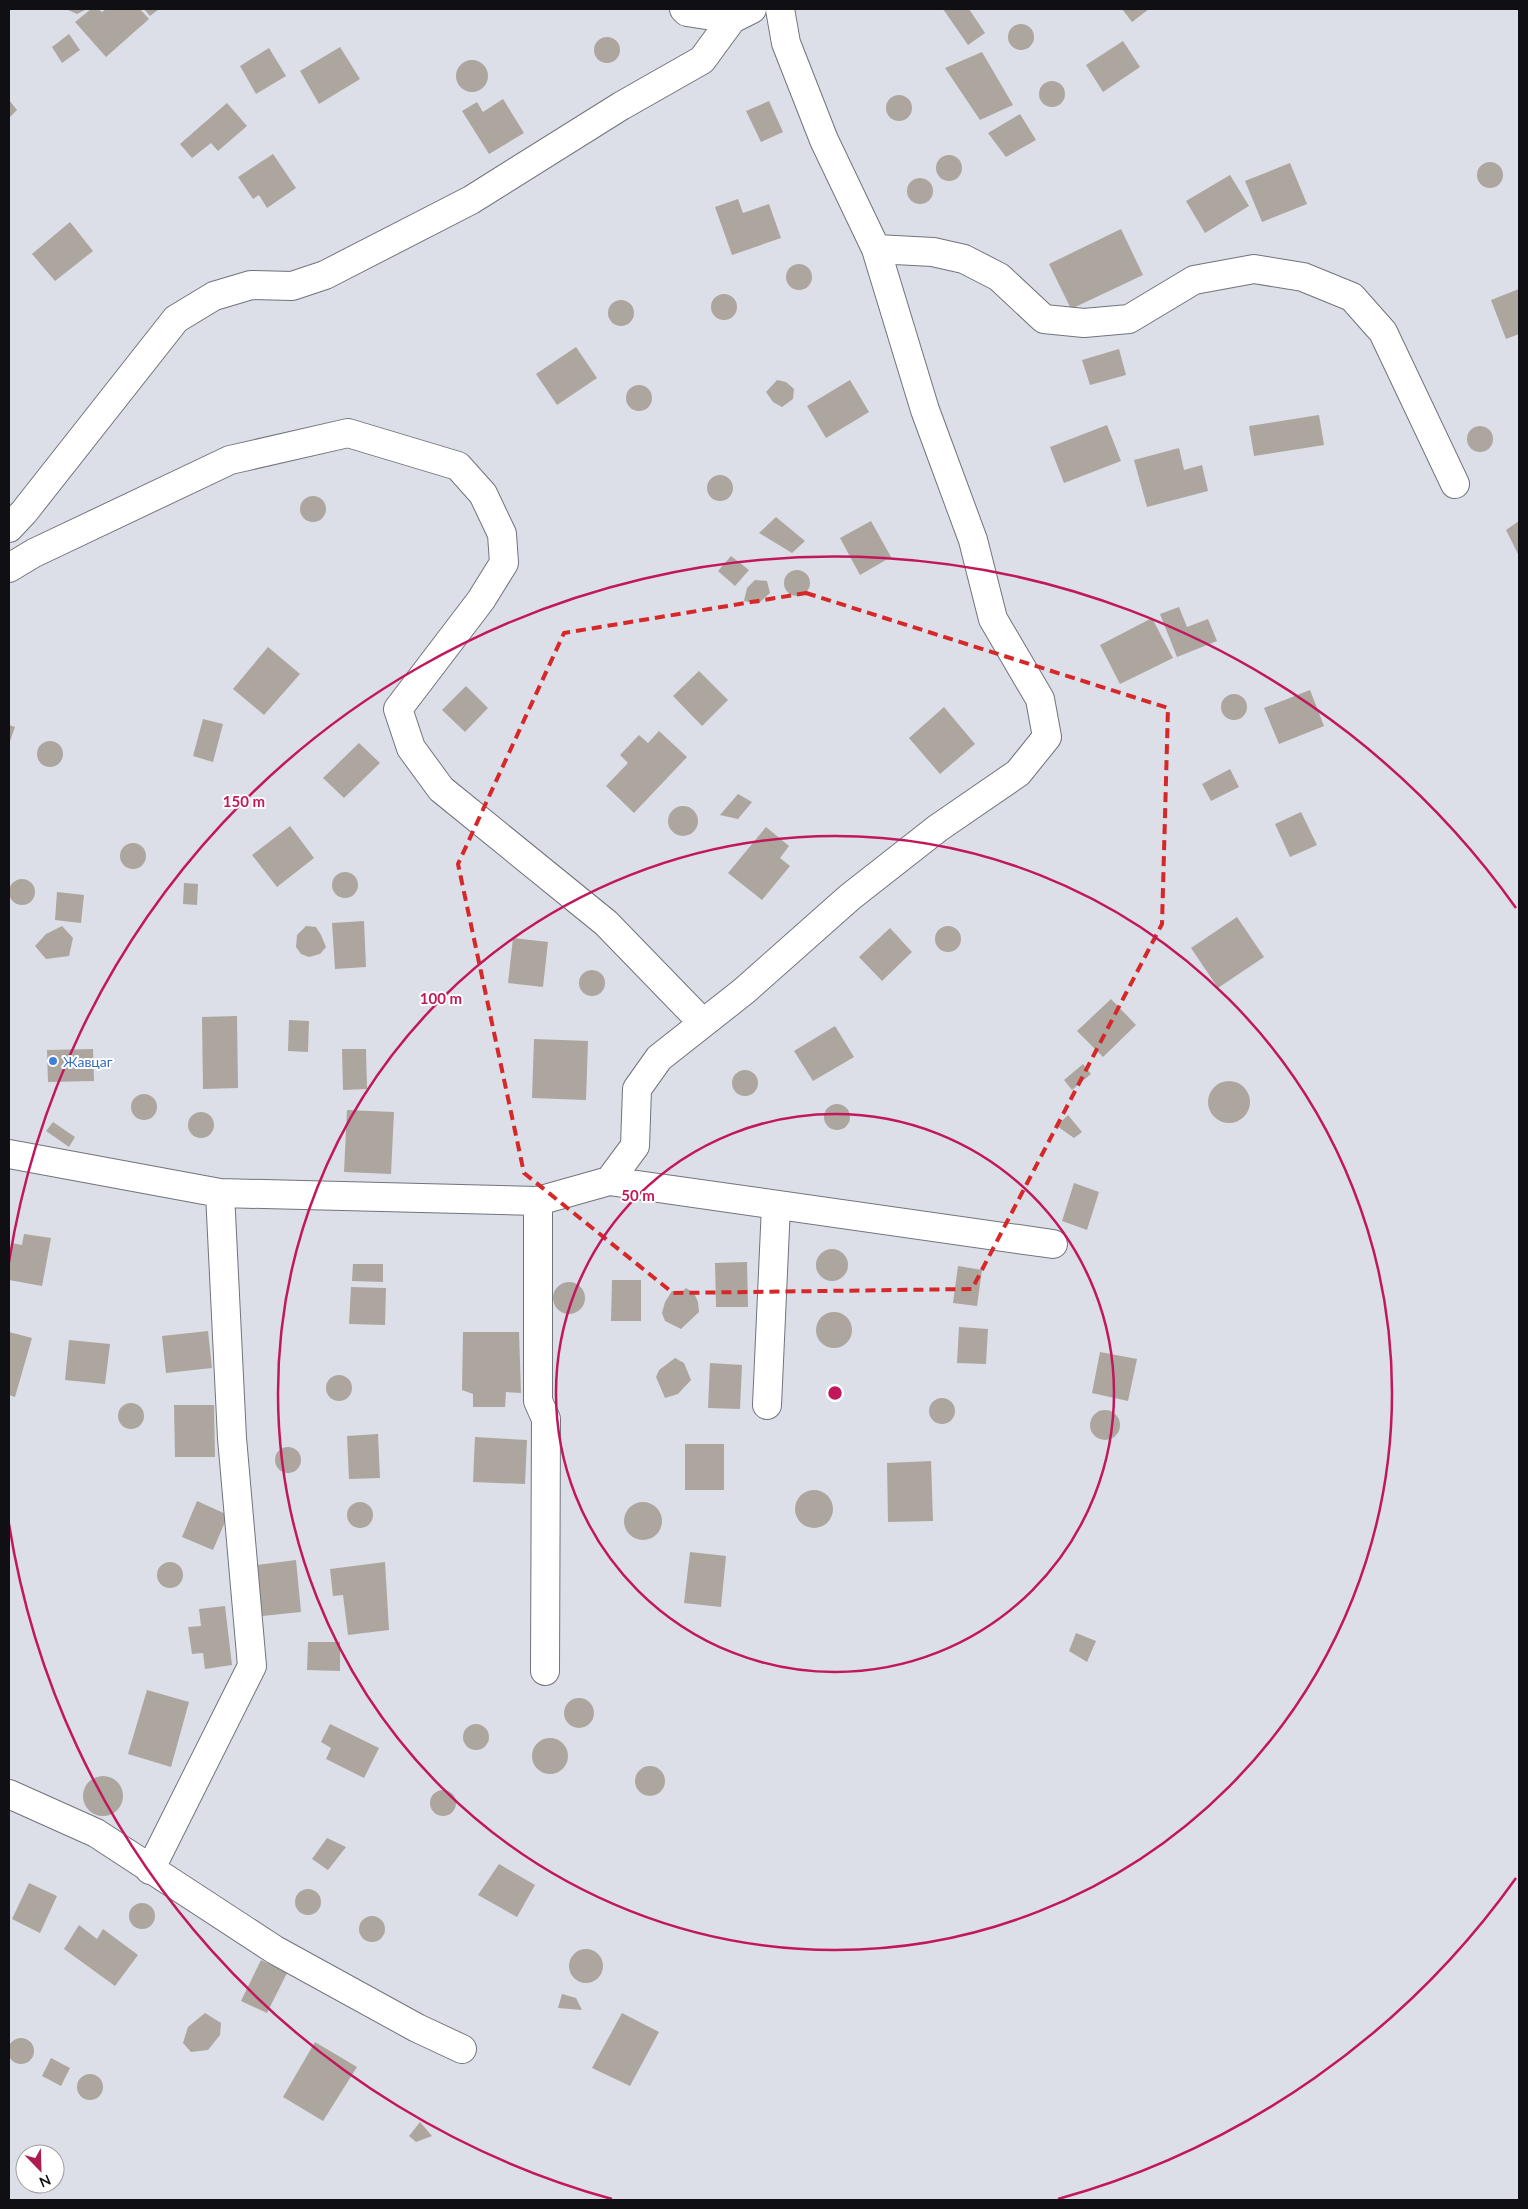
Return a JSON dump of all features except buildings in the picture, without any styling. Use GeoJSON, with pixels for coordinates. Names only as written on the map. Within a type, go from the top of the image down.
{"type":"FeatureCollection","features":[{"type":"Feature","properties":{"kind":"street"},"geometry":{"type":"LineString","coordinates":[[684,9],[687,12],[742,14]]}},
{"type":"Feature","properties":{"kind":"street"},"geometry":{"type":"LineString","coordinates":[[610,1181],[635,1146],[637,1089],[659,1058],[744,991],[858,892],[938,828],[1018,773],[1047,737],[1040,699],[993,619],[973,540],[925,410],[876,249],[824,140],[786,43],[780,9]]}},
{"type":"Feature","properties":{"kind":"street"},"geometry":{"type":"LineString","coordinates":[[9,528],[24,512],[176,319],[214,296],[251,285],[292,286],[325,275],[471,200],[621,106],[702,60],[742,14]]}},
{"type":"Feature","properties":{"kind":"street"},"geometry":{"type":"LineString","coordinates":[[876,249],[934,252],[964,259],[999,277],[1044,319],[1084,323],[1129,318],[1194,280],[1254,269],[1304,277],[1352,297],[1383,332],[1454,484]]}},
{"type":"Feature","properties":{"kind":"street"},"geometry":{"type":"LineString","coordinates":[[9,568],[34,553],[230,460],[348,433],[458,466],[483,494],[502,534],[504,563],[481,600],[398,709],[411,748],[441,789],[606,923],[703,1023]]}},
{"type":"Feature","properties":{"kind":"street"},"geometry":{"type":"LineString","coordinates":[[9,1136],[19,1155],[220,1193],[538,1201],[610,1181],[1053,1244]]}},
{"type":"Feature","properties":{"kind":"street"},"geometry":{"type":"LineString","coordinates":[[150,1870],[252,1666],[232,1438],[220,1193]]}},
{"type":"Feature","properties":{"kind":"street"},"geometry":{"type":"LineString","coordinates":[[538,1201],[538,1401],[546,1419],[545,1671]]}},
{"type":"Feature","properties":{"kind":"street"},"geometry":{"type":"LineString","coordinates":[[767,1405],[776,1206]]}},
{"type":"Feature","properties":{"kind":"street"},"geometry":{"type":"LineString","coordinates":[[9,1794],[96,1833],[275,1950],[417,2028],[462,2049]]}},
{"type":"Feature","properties":{"kind":"highlighted area"},"geometry":{"type":"Polygon","coordinates":[[[806,593],[1168,708],[1162,924],[972,1289],[673,1293],[524,1173],[458,864],[564,633],[806,593]]]}},
{"type":"Feature","properties":{"kind":"place","name":"Жавцаг"},"geometry":{"type":"Point","coordinates":[53,1061]}}]}
